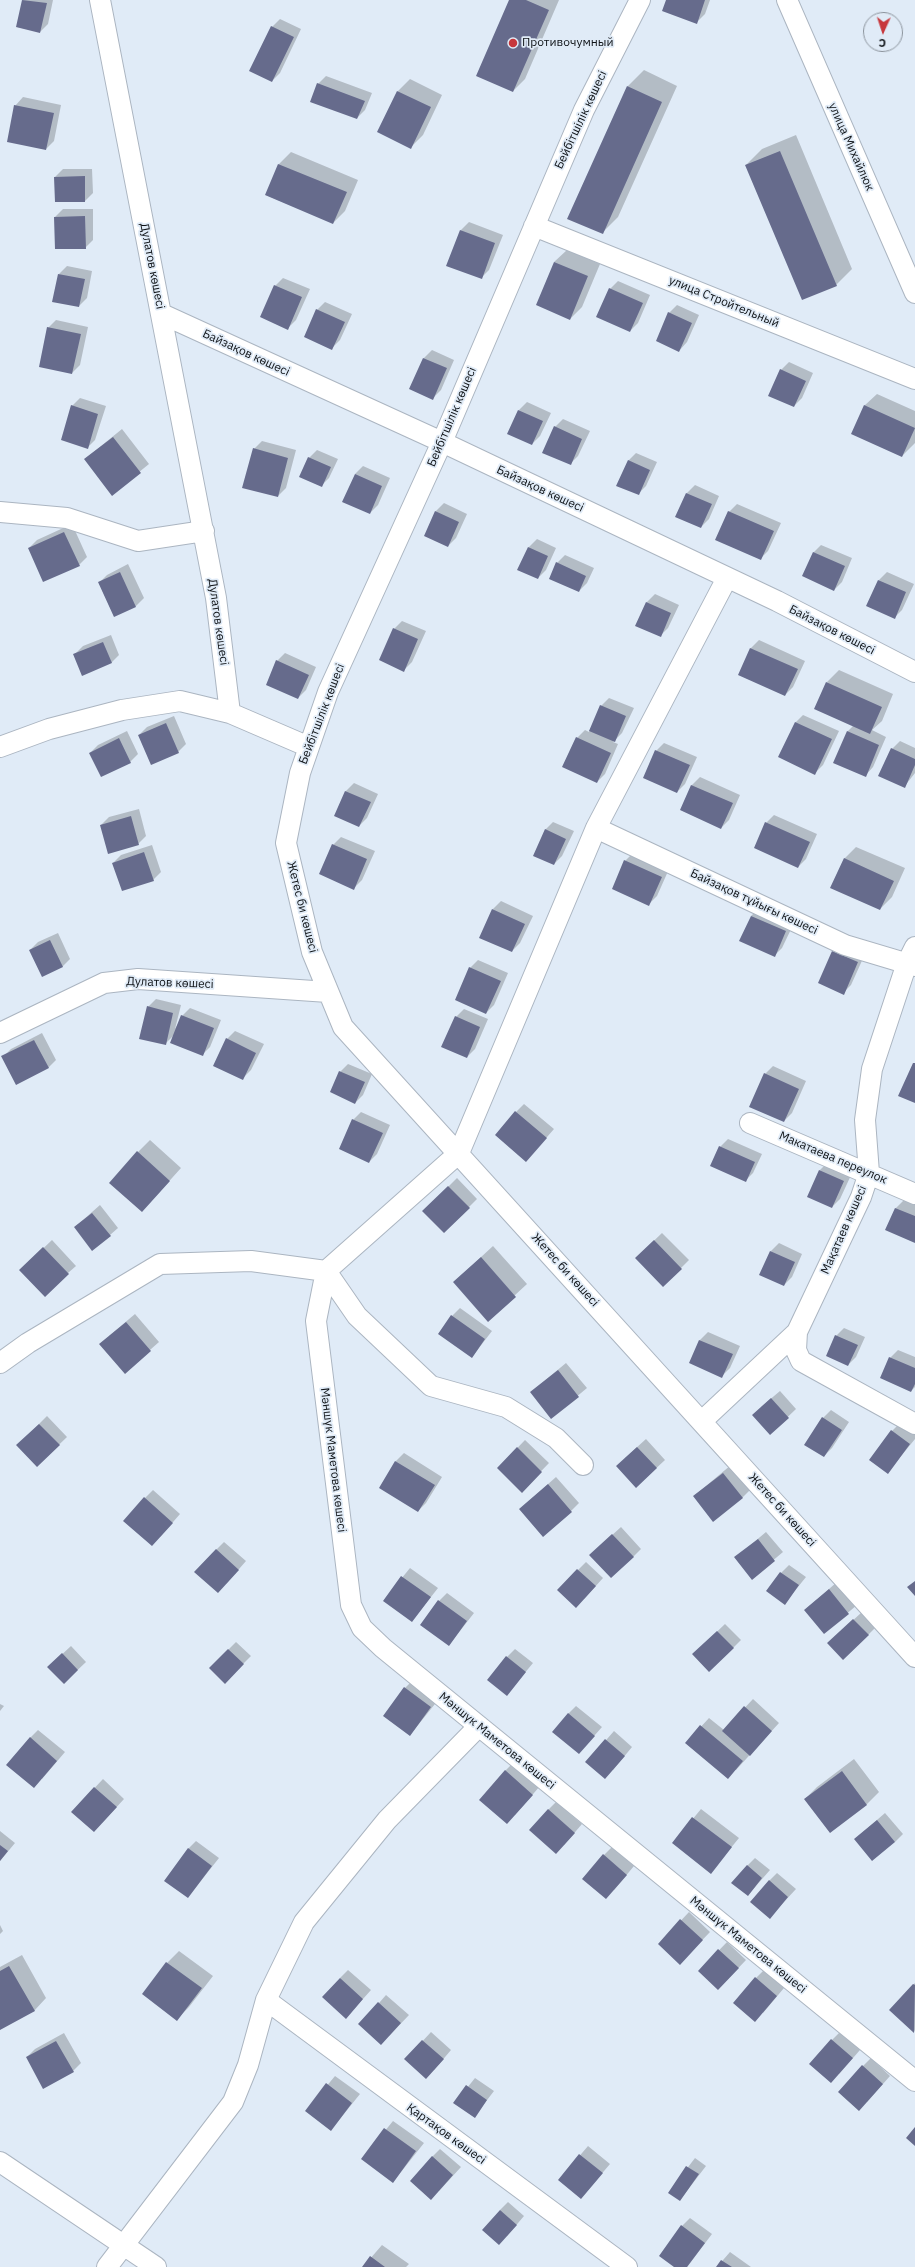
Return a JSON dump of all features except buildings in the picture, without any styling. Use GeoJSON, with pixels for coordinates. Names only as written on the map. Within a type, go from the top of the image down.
{"type":"FeatureCollection","features":[{"type":"Feature","properties":{"kind":"street","name":"Дулатов көшесі"},"geometry":{"type":"LineString","coordinates":[[100,0],[204,531],[216,598],[230,713]]}},
{"type":"Feature","properties":{"kind":"street","name":"Бейбітшілік көшесі"},"geometry":{"type":"LineString","coordinates":[[286,843],[300,773],[328,692],[442,442],[584,110],[640,0]]}},
{"type":"Feature","properties":{"kind":"street","name":"улица Михайлюк"},"geometry":{"type":"LineString","coordinates":[[787,0],[915,293]]}},
{"type":"Feature","properties":{"kind":"street","name":"улица Стройтельный"},"geometry":{"type":"LineString","coordinates":[[534,226],[915,379]]}},
{"type":"Feature","properties":{"kind":"street","name":"Байзақов көшесі"},"geometry":{"type":"LineString","coordinates":[[162,314],[442,442],[727,578],[915,672]]}},
{"type":"Feature","properties":{"kind":"street"},"geometry":{"type":"LineString","coordinates":[[0,512],[67,518],[138,541],[204,531]]}},
{"type":"Feature","properties":{"kind":"street"},"geometry":{"type":"LineString","coordinates":[[0,1363],[28,1342],[160,1264],[251,1262],[326,1271],[459,1153],[596,828],[727,578]]}},
{"type":"Feature","properties":{"kind":"street"},"geometry":{"type":"LineString","coordinates":[[0,747],[49,729],[122,710],[180,701],[230,713],[309,747]]}},
{"type":"Feature","properties":{"kind":"street","name":"Байзақов тұйығы көшесі"},"geometry":{"type":"LineString","coordinates":[[596,828],[845,945],[912,958]]}},
{"type":"Feature","properties":{"kind":"street","name":"Жетес би көшесі"},"geometry":{"type":"LineString","coordinates":[[286,843],[312,952],[343,1027],[915,1657]]}},
{"type":"Feature","properties":{"kind":"street","name":"Мақатаев көшесі"},"geometry":{"type":"LineString","coordinates":[[912,958],[872,1069],[865,1120],[869,1173],[861,1196],[798,1332],[796,1350],[801,1361],[915,1424]]}},
{"type":"Feature","properties":{"kind":"street","name":"Дулатов көшесі"},"geometry":{"type":"LineString","coordinates":[[0,1033],[104,982],[138,979],[328,992]]}},
{"type":"Feature","properties":{"kind":"street","name":"Макатаева переулок"},"geometry":{"type":"LineString","coordinates":[[750,1123],[915,1194]]}},
{"type":"Feature","properties":{"kind":"street"},"geometry":{"type":"LineString","coordinates":[[326,1271],[356,1316],[431,1386],[506,1407],[556,1438],[583,1465]]}},
{"type":"Feature","properties":{"kind":"street","name":"Мәншүк Маметова көшесі"},"geometry":{"type":"LineString","coordinates":[[326,1271],[316,1321],[351,1605],[362,1628],[378,1643],[479,1726],[915,2081]]}},
{"type":"Feature","properties":{"kind":"street"},"geometry":{"type":"LineString","coordinates":[[702,1421],[798,1332]]}},
{"type":"Feature","properties":{"kind":"street"},"geometry":{"type":"LineString","coordinates":[[107,2267],[232,2102],[248,2065],[266,2000],[304,1922],[387,1820],[479,1726]]}},
{"type":"Feature","properties":{"kind":"street","name":"Қартақов көшесі"},"geometry":{"type":"LineString","coordinates":[[266,2000],[627,2267]]}},
{"type":"Feature","properties":{"kind":"street"},"geometry":{"type":"LineString","coordinates":[[0,2162],[156,2267]]}},
{"type":"Feature","properties":{"kind":"place","name":"Противочумный"},"geometry":{"type":"Point","coordinates":[513,43]}}]}
